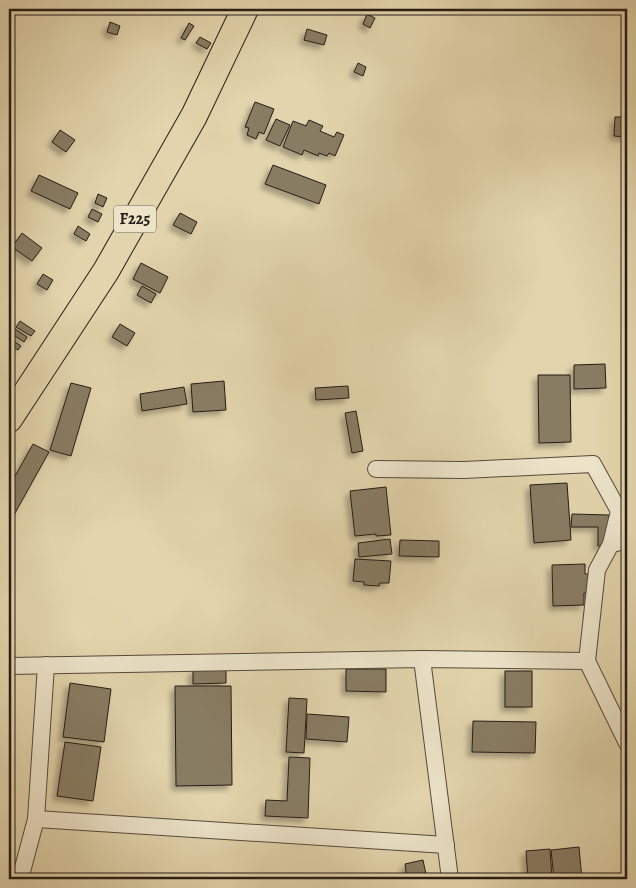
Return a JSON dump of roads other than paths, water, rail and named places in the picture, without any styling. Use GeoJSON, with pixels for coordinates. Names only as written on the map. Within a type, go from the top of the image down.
{"type":"FeatureCollection","features":[{"type":"Feature","properties":{"kind":"main road","name":"F225"},"geometry":{"type":"LineString","coordinates":[[9,419],[106,271],[194,116],[245,9]]}},
{"type":"Feature","properties":{"kind":"street"},"geometry":{"type":"LineString","coordinates":[[376,469],[464,470],[594,464],[619,511],[619,542],[597,570],[587,661],[627,743]]}},
{"type":"Feature","properties":{"kind":"street"},"geometry":{"type":"LineString","coordinates":[[9,666],[422,660],[587,661]]}},
{"type":"Feature","properties":{"kind":"street"},"geometry":{"type":"LineString","coordinates":[[422,660],[450,879]]}},
{"type":"Feature","properties":{"kind":"street"},"geometry":{"type":"LineString","coordinates":[[20,879],[36,820],[46,665]]}},
{"type":"Feature","properties":{"kind":"street"},"geometry":{"type":"LineString","coordinates":[[36,820],[446,845]]}}]}
